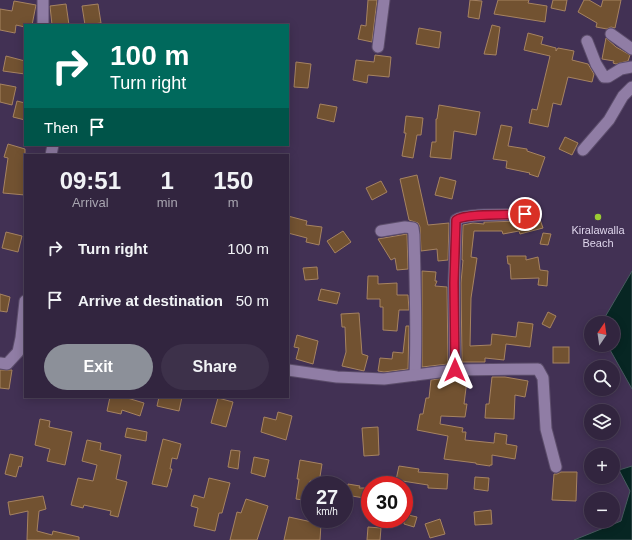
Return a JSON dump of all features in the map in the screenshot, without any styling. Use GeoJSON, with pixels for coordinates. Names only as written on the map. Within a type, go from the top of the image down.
{"type":"FeatureCollection","features":[{"type":"Feature","properties":{"kind":"street"},"geometry":{"type":"LineString","coordinates":[[43,0],[43,24]]}},
{"type":"Feature","properties":{"kind":"street"},"geometry":{"type":"LineString","coordinates":[[378,47],[384,0]]}},
{"type":"Feature","properties":{"kind":"street"},"geometry":{"type":"LineString","coordinates":[[611,34],[632,49]]}},
{"type":"Feature","properties":{"kind":"street"},"geometry":{"type":"LineString","coordinates":[[587,41],[596,64],[604,77],[608,77],[621,69],[632,67]]}},
{"type":"Feature","properties":{"kind":"street"},"geometry":{"type":"LineString","coordinates":[[583,150],[609,120],[623,96],[632,87]]}},
{"type":"Feature","properties":{"kind":"street"},"geometry":{"type":"LineString","coordinates":[[455,370],[454,283],[456,220],[459,218],[478,216],[525,214]]}},
{"type":"Feature","properties":{"kind":"street"},"geometry":{"type":"LineString","coordinates":[[381,231],[405,227],[413,228],[416,342],[415,375]]}},
{"type":"Feature","properties":{"kind":"street"},"geometry":{"type":"LineString","coordinates":[[0,362],[7,364],[18,352],[23,338],[24,320]]}},
{"type":"Feature","properties":{"kind":"street"},"geometry":{"type":"LineString","coordinates":[[289,370],[337,377],[384,379],[455,370],[538,369],[543,378],[546,429],[556,467]]}},
{"type":"Feature","properties":{"kind":"shaded area"},"geometry":{"type":"Polygon","coordinates":[[[632,271],[632,389],[620,368],[620,360],[616,360],[611,352],[620,352],[620,316],[606,316],[632,271]]]}},
{"type":"Feature","properties":{"kind":"shaded area"},"geometry":{"type":"Polygon","coordinates":[[[632,466],[632,540],[574,540],[604,528],[620,528],[620,521],[630,491],[620,470],[632,466]]]}},
{"type":"Feature","properties":{"kind":"building"},"geometry":{"type":"Polygon","coordinates":[[[368,0],[377,0],[372,42],[358,39],[361,25],[366,26],[368,0]]]}},
{"type":"Feature","properties":{"kind":"building"},"geometry":{"type":"Polygon","coordinates":[[[470,0],[482,1],[479,19],[468,17],[470,0]]]}},
{"type":"Feature","properties":{"kind":"building"},"geometry":{"type":"Polygon","coordinates":[[[498,0],[529,0],[528,3],[547,6],[545,22],[494,14],[498,0]]]}},
{"type":"Feature","properties":{"kind":"building"},"geometry":{"type":"Polygon","coordinates":[[[553,0],[567,0],[565,11],[551,8],[553,0]]]}},
{"type":"Feature","properties":{"kind":"building"},"geometry":{"type":"Polygon","coordinates":[[[584,0],[589,0],[601,7],[603,0],[621,0],[615,28],[611,27],[607,29],[596,27],[597,23],[578,12],[584,0]]]}},
{"type":"Feature","properties":{"kind":"building"},"geometry":{"type":"Polygon","coordinates":[[[14,1],[36,5],[32,24],[24,24],[24,27],[16,25],[15,33],[0,30],[0,9],[12,11],[14,1]]]}},
{"type":"Feature","properties":{"kind":"building"},"geometry":{"type":"Polygon","coordinates":[[[66,4],[69,24],[52,24],[50,6],[66,4]]]}},
{"type":"Feature","properties":{"kind":"building"},"geometry":{"type":"Polygon","coordinates":[[[98,4],[101,23],[85,24],[82,6],[98,4]]]}},
{"type":"Feature","properties":{"kind":"building"},"geometry":{"type":"Polygon","coordinates":[[[492,25],[500,27],[496,55],[484,54],[492,25]]]}},
{"type":"Feature","properties":{"kind":"building"},"geometry":{"type":"Polygon","coordinates":[[[419,28],[441,32],[439,48],[416,44],[419,28]]]}},
{"type":"Feature","properties":{"kind":"building"},"geometry":{"type":"Polygon","coordinates":[[[528,33],[543,37],[541,44],[556,48],[556,51],[558,48],[574,51],[572,60],[588,64],[594,74],[592,82],[568,77],[561,105],[553,103],[548,127],[529,123],[532,109],[537,110],[550,56],[524,50],[528,33]]]}},
{"type":"Feature","properties":{"kind":"building"},"geometry":{"type":"Polygon","coordinates":[[[606,38],[616,47],[630,55],[628,61],[616,64],[613,63],[614,61],[602,59],[606,38]]]}},
{"type":"Feature","properties":{"kind":"building"},"geometry":{"type":"Polygon","coordinates":[[[375,55],[391,57],[389,77],[368,75],[367,83],[353,80],[356,60],[374,62],[375,55]]]}},
{"type":"Feature","properties":{"kind":"building"},"geometry":{"type":"Polygon","coordinates":[[[6,56],[24,61],[24,74],[3,71],[6,56]]]}},
{"type":"Feature","properties":{"kind":"building"},"geometry":{"type":"Polygon","coordinates":[[[296,62],[311,64],[308,88],[294,87],[296,62]]]}},
{"type":"Feature","properties":{"kind":"building"},"geometry":{"type":"Polygon","coordinates":[[[0,84],[16,87],[12,105],[0,102],[0,84]]]}},
{"type":"Feature","properties":{"kind":"building"},"geometry":{"type":"Polygon","coordinates":[[[17,101],[24,103],[24,120],[13,117],[17,101]]]}},
{"type":"Feature","properties":{"kind":"building"},"geometry":{"type":"Polygon","coordinates":[[[320,104],[337,107],[334,122],[317,118],[320,104]]]}},
{"type":"Feature","properties":{"kind":"building"},"geometry":{"type":"Polygon","coordinates":[[[439,105],[480,112],[476,135],[454,131],[451,159],[430,157],[432,142],[436,142],[436,119],[439,105]]]}},
{"type":"Feature","properties":{"kind":"building"},"geometry":{"type":"Polygon","coordinates":[[[406,116],[423,118],[421,135],[417,135],[413,158],[402,156],[406,133],[404,133],[406,116]]]}},
{"type":"Feature","properties":{"kind":"building"},"geometry":{"type":"Polygon","coordinates":[[[501,125],[512,127],[508,146],[527,149],[527,151],[545,157],[538,177],[529,174],[530,173],[506,168],[507,161],[493,159],[501,125]]]}},
{"type":"Feature","properties":{"kind":"building"},"geometry":{"type":"Polygon","coordinates":[[[565,137],[578,143],[572,155],[559,149],[565,137]]]}},
{"type":"Feature","properties":{"kind":"building"},"geometry":{"type":"Polygon","coordinates":[[[8,144],[25,149],[24,195],[3,193],[8,158],[4,157],[8,144]]]}},
{"type":"Feature","properties":{"kind":"building"},"geometry":{"type":"Polygon","coordinates":[[[417,175],[428,225],[449,223],[448,260],[438,261],[437,249],[421,251],[420,227],[418,223],[409,220],[400,179],[417,175]]]}},
{"type":"Feature","properties":{"kind":"building"},"geometry":{"type":"Polygon","coordinates":[[[440,177],[456,181],[452,199],[435,195],[440,177]]]}},
{"type":"Feature","properties":{"kind":"building"},"geometry":{"type":"Polygon","coordinates":[[[381,181],[387,192],[372,200],[366,188],[381,181]]]}},
{"type":"Feature","properties":{"kind":"building"},"geometry":{"type":"Polygon","coordinates":[[[538,214],[543,228],[520,234],[519,231],[503,234],[502,231],[474,231],[471,257],[477,258],[471,298],[470,346],[491,345],[492,334],[516,337],[518,322],[533,324],[530,347],[506,344],[504,360],[485,358],[485,362],[462,362],[461,283],[463,260],[463,225],[473,223],[484,224],[484,222],[525,221],[538,214]]]}},
{"type":"Feature","properties":{"kind":"building"},"geometry":{"type":"Polygon","coordinates":[[[289,216],[307,221],[306,225],[322,227],[319,245],[306,242],[307,238],[289,233],[289,216]]]}},
{"type":"Feature","properties":{"kind":"building"},"geometry":{"type":"Polygon","coordinates":[[[343,231],[351,242],[335,253],[327,241],[343,231]]]}},
{"type":"Feature","properties":{"kind":"building"},"geometry":{"type":"Polygon","coordinates":[[[6,232],[22,236],[18,252],[2,248],[6,232]]]}},
{"type":"Feature","properties":{"kind":"building"},"geometry":{"type":"Polygon","coordinates":[[[543,233],[551,234],[548,245],[540,244],[543,233]]]}},
{"type":"Feature","properties":{"kind":"building"},"geometry":{"type":"Polygon","coordinates":[[[407,234],[408,269],[397,270],[395,258],[391,260],[378,239],[407,234]]]}},
{"type":"Feature","properties":{"kind":"building"},"geometry":{"type":"Polygon","coordinates":[[[507,256],[526,256],[526,260],[538,257],[540,270],[548,271],[547,286],[538,285],[539,278],[511,279],[510,264],[508,264],[507,256]]]}},
{"type":"Feature","properties":{"kind":"building"},"geometry":{"type":"Polygon","coordinates":[[[317,267],[318,279],[305,280],[303,268],[317,267]]]}},
{"type":"Feature","properties":{"kind":"building"},"geometry":{"type":"Polygon","coordinates":[[[422,271],[436,272],[435,281],[437,281],[435,286],[447,287],[448,364],[422,367],[422,271]]]}},
{"type":"Feature","properties":{"kind":"building"},"geometry":{"type":"Polygon","coordinates":[[[368,276],[378,276],[378,284],[397,283],[397,295],[408,295],[409,310],[399,310],[397,331],[383,330],[383,307],[380,307],[380,299],[367,299],[368,276]]]}},
{"type":"Feature","properties":{"kind":"building"},"geometry":{"type":"Polygon","coordinates":[[[321,289],[340,293],[337,304],[318,300],[321,289]]]}},
{"type":"Feature","properties":{"kind":"building"},"geometry":{"type":"Polygon","coordinates":[[[0,294],[10,297],[7,312],[0,311],[0,294]]]}},
{"type":"Feature","properties":{"kind":"building"},"geometry":{"type":"Polygon","coordinates":[[[548,312],[556,316],[550,328],[542,324],[548,312]]]}},
{"type":"Feature","properties":{"kind":"building"},"geometry":{"type":"Polygon","coordinates":[[[359,313],[362,354],[368,356],[364,371],[342,366],[346,352],[345,327],[342,327],[341,314],[359,313]]]}},
{"type":"Feature","properties":{"kind":"building"},"geometry":{"type":"Polygon","coordinates":[[[406,326],[409,326],[408,369],[384,372],[378,371],[380,358],[392,359],[393,352],[403,353],[406,326]]]}},
{"type":"Feature","properties":{"kind":"building"},"geometry":{"type":"Polygon","coordinates":[[[297,335],[318,341],[313,364],[296,359],[299,348],[294,347],[297,335]]]}},
{"type":"Feature","properties":{"kind":"building"},"geometry":{"type":"Polygon","coordinates":[[[553,347],[569,347],[569,363],[553,363],[553,347]]]}},
{"type":"Feature","properties":{"kind":"building"},"geometry":{"type":"Polygon","coordinates":[[[0,370],[12,370],[9,389],[0,388],[0,370]]]}},
{"type":"Feature","properties":{"kind":"building"},"geometry":{"type":"Polygon","coordinates":[[[452,377],[467,380],[464,404],[467,404],[465,417],[441,416],[440,424],[463,428],[462,432],[466,432],[465,440],[494,443],[495,433],[507,435],[506,444],[517,446],[515,459],[492,455],[492,465],[490,466],[444,459],[448,436],[417,430],[420,414],[423,414],[426,398],[429,398],[431,380],[452,377]]]}},
{"type":"Feature","properties":{"kind":"building"},"geometry":{"type":"Polygon","coordinates":[[[492,377],[505,377],[528,381],[525,397],[515,395],[514,419],[485,418],[486,404],[489,404],[492,377]]]}},
{"type":"Feature","properties":{"kind":"building"},"geometry":{"type":"Polygon","coordinates":[[[110,398],[127,398],[144,403],[140,416],[122,410],[121,414],[107,411],[110,398]]]}},
{"type":"Feature","properties":{"kind":"building"},"geometry":{"type":"Polygon","coordinates":[[[159,398],[182,398],[179,411],[157,406],[159,398]]]}},
{"type":"Feature","properties":{"kind":"building"},"geometry":{"type":"Polygon","coordinates":[[[218,398],[233,402],[226,427],[211,423],[218,398]]]}},
{"type":"Feature","properties":{"kind":"building"},"geometry":{"type":"Polygon","coordinates":[[[278,412],[292,416],[286,440],[261,432],[264,417],[276,420],[278,412]]]}},
{"type":"Feature","properties":{"kind":"building"},"geometry":{"type":"Polygon","coordinates":[[[40,419],[50,421],[49,427],[72,432],[65,465],[47,461],[50,449],[35,445],[40,419]]]}},
{"type":"Feature","properties":{"kind":"building"},"geometry":{"type":"Polygon","coordinates":[[[378,427],[379,455],[364,456],[362,428],[378,427]]]}},
{"type":"Feature","properties":{"kind":"building"},"geometry":{"type":"Polygon","coordinates":[[[127,428],[147,432],[146,441],[125,437],[127,428]]]}},
{"type":"Feature","properties":{"kind":"building"},"geometry":{"type":"Polygon","coordinates":[[[163,439],[181,444],[177,459],[172,458],[170,469],[172,469],[167,487],[152,484],[163,439]]]}},
{"type":"Feature","properties":{"kind":"building"},"geometry":{"type":"Polygon","coordinates":[[[87,440],[101,443],[100,450],[121,455],[116,479],[127,482],[118,517],[110,515],[111,511],[84,505],[83,508],[71,505],[78,478],[93,481],[97,465],[82,461],[87,440]]]}},
{"type":"Feature","properties":{"kind":"building"},"geometry":{"type":"Polygon","coordinates":[[[231,450],[240,451],[238,469],[228,467],[231,450]]]}},
{"type":"Feature","properties":{"kind":"building"},"geometry":{"type":"Polygon","coordinates":[[[10,454],[23,457],[21,467],[19,466],[16,477],[5,474],[10,454]]]}},
{"type":"Feature","properties":{"kind":"building"},"geometry":{"type":"Polygon","coordinates":[[[254,457],[269,460],[265,477],[251,473],[254,457]]]}},
{"type":"Feature","properties":{"kind":"building"},"geometry":{"type":"Polygon","coordinates":[[[300,460],[322,464],[320,476],[301,476],[301,500],[296,499],[299,479],[297,479],[300,460]]]}},
{"type":"Feature","properties":{"kind":"building"},"geometry":{"type":"Polygon","coordinates":[[[399,466],[419,469],[418,472],[448,474],[447,489],[428,488],[428,485],[413,483],[413,476],[397,476],[399,466]]]}},
{"type":"Feature","properties":{"kind":"building"},"geometry":{"type":"Polygon","coordinates":[[[561,472],[577,472],[576,501],[552,500],[554,474],[561,472]]]}},
{"type":"Feature","properties":{"kind":"building"},"geometry":{"type":"Polygon","coordinates":[[[475,477],[489,478],[488,491],[474,489],[475,477]]]}},
{"type":"Feature","properties":{"kind":"building"},"geometry":{"type":"Polygon","coordinates":[[[209,478],[230,483],[222,513],[219,513],[215,531],[194,526],[198,508],[191,506],[194,495],[204,498],[209,478]]]}},
{"type":"Feature","properties":{"kind":"building"},"geometry":{"type":"Polygon","coordinates":[[[353,485],[360,486],[361,498],[353,496],[353,485]]]}},
{"type":"Feature","properties":{"kind":"building"},"geometry":{"type":"Polygon","coordinates":[[[43,496],[46,509],[39,511],[37,531],[52,535],[53,531],[79,537],[79,540],[27,540],[28,511],[10,515],[8,502],[43,496]]]}},
{"type":"Feature","properties":{"kind":"building"},"geometry":{"type":"Polygon","coordinates":[[[246,499],[268,506],[257,540],[230,540],[237,512],[241,513],[246,499]]]}},
{"type":"Feature","properties":{"kind":"building"},"geometry":{"type":"Polygon","coordinates":[[[491,510],[492,524],[475,525],[474,512],[491,510]]]}},
{"type":"Feature","properties":{"kind":"building"},"geometry":{"type":"Polygon","coordinates":[[[413,516],[417,517],[413,527],[413,516]]]}},
{"type":"Feature","properties":{"kind":"building"},"geometry":{"type":"Polygon","coordinates":[[[289,517],[301,520],[301,528],[321,528],[320,540],[284,540],[289,517]]]}},
{"type":"Feature","properties":{"kind":"building"},"geometry":{"type":"Polygon","coordinates":[[[440,519],[445,534],[430,538],[425,524],[440,519]]]}},
{"type":"Feature","properties":{"kind":"building"},"geometry":{"type":"Polygon","coordinates":[[[368,528],[381,528],[380,540],[367,540],[368,528]]]}},
{"type":"Feature","properties":{"kind":"place","name":"Kiralawalla Beach"},"geometry":{"type":"Point","coordinates":[598,217]}},
{"type":"Feature","properties":{"kind":"route"},"geometry":{"type":"LineString","coordinates":[[455,370],[454,283],[456,220],[459,218],[478,216],[525,214]]}}]}
